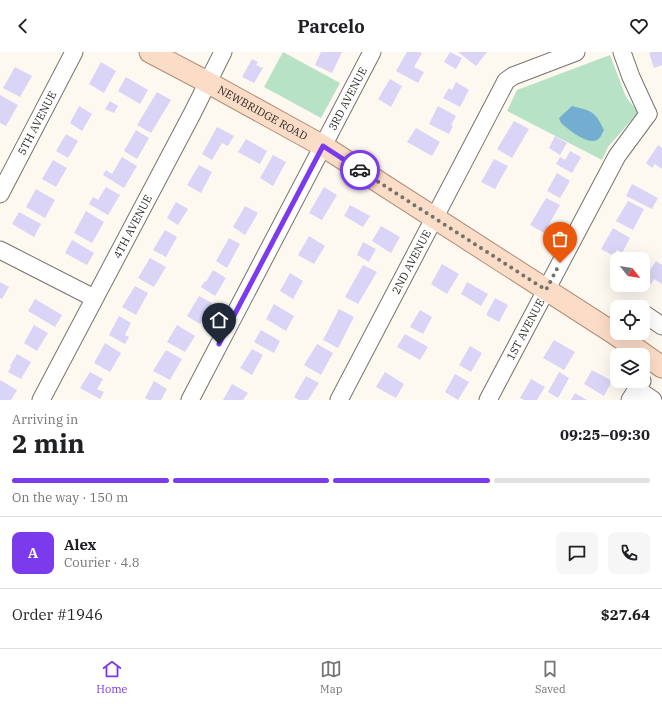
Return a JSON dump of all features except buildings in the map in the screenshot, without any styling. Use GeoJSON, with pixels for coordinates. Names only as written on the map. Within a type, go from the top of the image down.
{"type":"FeatureCollection","features":[{"type":"Feature","properties":{"kind":"main road","name":"NEWBRIDGE ROAD"},"geometry":{"type":"LineString","coordinates":[[150,52],[323,146],[546,290],[610,329]]}},
{"type":"Feature","properties":{"kind":"street","name":"5TH AVENUE"},"geometry":{"type":"LineString","coordinates":[[0,194],[74,52]]}},
{"type":"Feature","properties":{"kind":"street","name":"4TH AVENUE"},"geometry":{"type":"LineString","coordinates":[[41,400],[192,114],[223,52]]}},
{"type":"Feature","properties":{"kind":"street","name":"3RD AVENUE"},"geometry":{"type":"LineString","coordinates":[[190,400],[372,52]]}},
{"type":"Feature","properties":{"kind":"street"},"geometry":{"type":"LineString","coordinates":[[622,52],[631,77],[655,115]]}},
{"type":"Feature","properties":{"kind":"street","name":"2ND AVENUE"},"geometry":{"type":"LineString","coordinates":[[339,400],[506,81],[513,76],[567,54]]}},
{"type":"Feature","properties":{"kind":"street","name":"1ST AVENUE"},"geometry":{"type":"LineString","coordinates":[[488,400],[616,156],[655,115]]}},
{"type":"Feature","properties":{"kind":"street"},"geometry":{"type":"LineString","coordinates":[[0,250],[94,298]]}},
{"type":"Feature","properties":{"kind":"street"},"geometry":{"type":"LineString","coordinates":[[650,318],[662,326]]}},
{"type":"Feature","properties":{"kind":"street","name":"NEWBRIDGE ROAD"},"geometry":{"type":"LineString","coordinates":[[648,388],[653,400]]}},
{"type":"Feature","properties":{"kind":"green space"},"geometry":{"type":"Polygon","coordinates":[[[283,52],[340,83],[321,118],[264,87],[283,52]]]}},
{"type":"Feature","properties":{"kind":"green space"},"geometry":{"type":"Polygon","coordinates":[[[610,55],[626,97],[638,112],[608,147],[602,160],[507,111],[517,90],[610,55]]]}},
{"type":"Feature","properties":{"kind":"water"},"geometry":{"type":"Polygon","coordinates":[[[572,106],[589,111],[598,119],[604,130],[597,140],[593,141],[583,138],[561,123],[559,118],[572,106]]]}},
{"type":"Feature","properties":{"kind":"way so far"},"geometry":{"type":"LineString","coordinates":[[360,170],[546,290],[560,263]]}},
{"type":"Feature","properties":{"kind":"route"},"geometry":{"type":"LineString","coordinates":[[219,344],[323,146],[360,170]]}}]}
